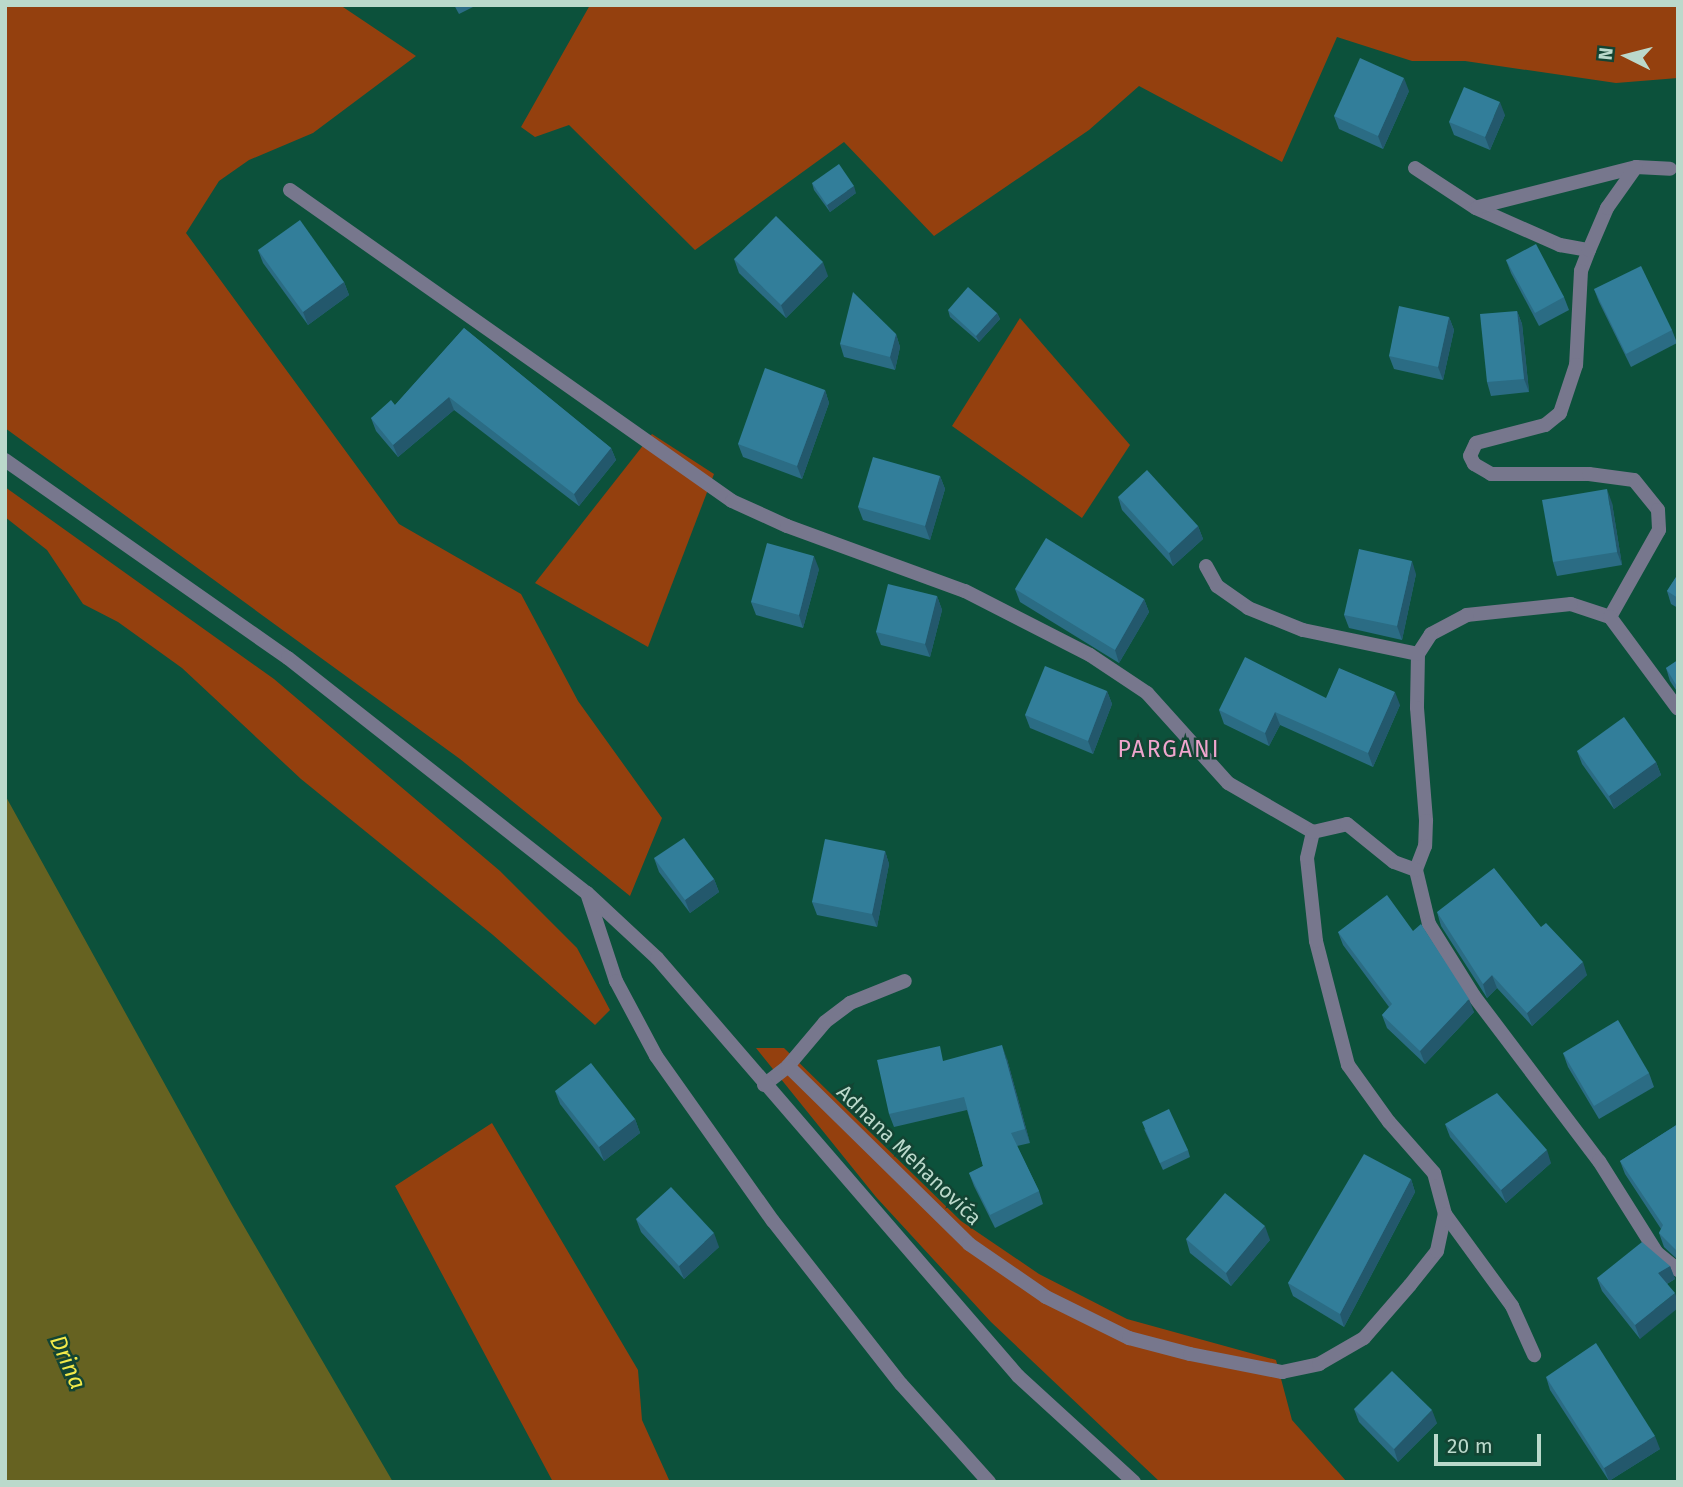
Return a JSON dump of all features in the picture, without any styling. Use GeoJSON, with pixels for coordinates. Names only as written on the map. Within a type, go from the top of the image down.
{"type":"FeatureCollection","features":[{"type":"Feature","properties":{"kind":"street"},"geometry":{"type":"LineString","coordinates":[[1610,617],[1659,530],[1658,510],[1634,480],[1588,474],[1491,474],[1482,471],[1470,456],[1476,443],[1545,425],[1560,413],[1576,365],[1581,271],[1608,208],[1636,167]]}},
{"type":"Feature","properties":{"kind":"street"},"geometry":{"type":"LineString","coordinates":[[1476,208],[1512,202],[1636,167],[1670,169]]}},
{"type":"Feature","properties":{"kind":"street"},"geometry":{"type":"LineString","coordinates":[[1415,168],[1476,208],[1560,245],[1589,250]]}},
{"type":"Feature","properties":{"kind":"street"},"geometry":{"type":"LineString","coordinates":[[290,190],[732,501],[787,526],[965,591],[1090,655],[1147,693],[1228,783],[1313,832],[1348,824],[1394,862],[1416,870]]}},
{"type":"Feature","properties":{"kind":"street"},"geometry":{"type":"LineString","coordinates":[[5,460],[288,658],[587,893],[657,958],[1018,1376],[1134,1482]]}},
{"type":"Feature","properties":{"kind":"street"},"geometry":{"type":"LineString","coordinates":[[1206,566],[1217,586],[1248,608],[1303,630],[1418,654]]}},
{"type":"Feature","properties":{"kind":"street"},"geometry":{"type":"LineString","coordinates":[[1678,709],[1610,617],[1571,604],[1467,615],[1431,634],[1418,654],[1417,708],[1426,821],[1425,846],[1416,870],[1429,924],[1474,996],[1599,1161],[1657,1253],[1678,1270]]}},
{"type":"Feature","properties":{"kind":"street","name":"Adnana Mehanovića"},"geometry":{"type":"LineString","coordinates":[[788,1066],[911,1192],[1009,1273],[1129,1338],[1190,1354],[1282,1372],[1319,1364],[1364,1338],[1410,1285],[1437,1251],[1446,1214],[1434,1172],[1389,1122],[1348,1065],[1316,941],[1307,858],[1313,832]]}},
{"type":"Feature","properties":{"kind":"street"},"geometry":{"type":"LineString","coordinates":[[587,893],[616,981],[656,1056],[773,1221],[901,1384],[989,1482]]}},
{"type":"Feature","properties":{"kind":"street"},"geometry":{"type":"LineString","coordinates":[[764,1085],[788,1066],[825,1022],[850,1003],[905,981]]}},
{"type":"Feature","properties":{"kind":"street"},"geometry":{"type":"LineString","coordinates":[[1446,1214],[1512,1306],[1534,1355]]}},
{"type":"Feature","properties":{"kind":"shaded area"},"geometry":{"type":"Polygon","coordinates":[[[5,5],[340,5],[416,56],[313,133],[249,160],[219,181],[186,233],[399,524],[521,594],[578,701],[662,818],[630,896],[460,759],[5,428],[5,5]]]}},
{"type":"Feature","properties":{"kind":"shaded area"},"geometry":{"type":"Polygon","coordinates":[[[590,5],[1678,5],[1678,78],[1616,83],[1465,61],[1412,61],[1337,37],[1282,162],[1139,86],[1089,130],[934,236],[844,142],[695,250],[569,125],[535,137],[521,127],[590,5]]]}},
{"type":"Feature","properties":{"kind":"shaded area"},"geometry":{"type":"Polygon","coordinates":[[[1020,318],[1130,445],[1082,518],[952,426],[1020,318]]]}},
{"type":"Feature","properties":{"kind":"shaded area"},"geometry":{"type":"Polygon","coordinates":[[[652,434],[714,474],[648,647],[535,583],[652,434]]]}},
{"type":"Feature","properties":{"kind":"shaded area"},"geometry":{"type":"Polygon","coordinates":[[[5,487],[274,679],[500,871],[577,948],[610,1010],[595,1025],[493,935],[301,779],[182,668],[118,622],[83,604],[47,550],[5,517],[5,487]]]}},
{"type":"Feature","properties":{"kind":"shaded area"},"geometry":{"type":"Polygon","coordinates":[[[756,1048],[784,1048],[961,1221],[1039,1274],[1127,1319],[1276,1360],[1292,1420],[1347,1482],[1160,1482],[991,1322],[876,1197],[756,1048]]]}},
{"type":"Feature","properties":{"kind":"shaded area"},"geometry":{"type":"Polygon","coordinates":[[[492,1123],[638,1370],[642,1420],[670,1482],[553,1482],[395,1186],[492,1123]]]}},
{"type":"Feature","properties":{"kind":"water","name":"Drina"},"geometry":{"type":"Polygon","coordinates":[[[5,795],[231,1204],[393,1482],[5,1482],[5,795]]]}},
{"type":"Feature","properties":{"kind":"building"},"geometry":{"type":"Polygon","coordinates":[[[1360,58],[1404,78],[1378,136],[1334,116],[1360,58]]]}},
{"type":"Feature","properties":{"kind":"building"},"geometry":{"type":"Polygon","coordinates":[[[1464,87],[1500,102],[1485,137],[1449,122],[1464,87]]]}},
{"type":"Feature","properties":{"kind":"building"},"geometry":{"type":"Polygon","coordinates":[[[839,164],[854,186],[827,205],[812,183],[839,164]]]}},
{"type":"Feature","properties":{"kind":"building"},"geometry":{"type":"Polygon","coordinates":[[[776,216],[823,262],[781,305],[734,259],[776,216]]]}},
{"type":"Feature","properties":{"kind":"building"},"geometry":{"type":"Polygon","coordinates":[[[300,220],[344,282],[303,312],[258,250],[300,220]]]}},
{"type":"Feature","properties":{"kind":"building"},"geometry":{"type":"Polygon","coordinates":[[[1536,244],[1564,297],[1535,313],[1506,260],[1536,244]]]}},
{"type":"Feature","properties":{"kind":"building"},"geometry":{"type":"Polygon","coordinates":[[[1641,266],[1672,330],[1626,354],[1594,289],[1641,266]]]}},
{"type":"Feature","properties":{"kind":"building"},"geometry":{"type":"Polygon","coordinates":[[[968,287],[997,313],[976,336],[948,310],[968,287]]]}},
{"type":"Feature","properties":{"kind":"building"},"geometry":{"type":"Polygon","coordinates":[[[853,292],[896,334],[890,357],[840,344],[853,292]]]}},
{"type":"Feature","properties":{"kind":"building"},"geometry":{"type":"Polygon","coordinates":[[[1399,306],[1449,317],[1438,367],[1389,356],[1399,306]]]}},
{"type":"Feature","properties":{"kind":"building"},"geometry":{"type":"Polygon","coordinates":[[[1517,311],[1524,379],[1487,382],[1480,314],[1517,311]]]}},
{"type":"Feature","properties":{"kind":"building"},"geometry":{"type":"Polygon","coordinates":[[[464,328],[611,448],[574,494],[449,397],[393,445],[371,418],[391,400],[395,405],[464,328]]]}},
{"type":"Feature","properties":{"kind":"building"},"geometry":{"type":"Polygon","coordinates":[[[765,368],[825,390],[797,466],[738,444],[765,368]]]}},
{"type":"Feature","properties":{"kind":"building"},"geometry":{"type":"Polygon","coordinates":[[[873,457],[940,476],[925,526],[858,507],[873,457]]]}},
{"type":"Feature","properties":{"kind":"building"},"geometry":{"type":"Polygon","coordinates":[[[1147,470],[1198,526],[1169,553],[1118,497],[1147,470]]]}},
{"type":"Feature","properties":{"kind":"building"},"geometry":{"type":"Polygon","coordinates":[[[1607,489],[1617,552],[1553,562],[1542,500],[1607,489]]]}},
{"type":"Feature","properties":{"kind":"building"},"geometry":{"type":"Polygon","coordinates":[[[1046,538],[1144,599],[1115,650],[1015,589],[1046,538]]]}},
{"type":"Feature","properties":{"kind":"building"},"geometry":{"type":"Polygon","coordinates":[[[767,543],[814,556],[799,615],[751,602],[767,543]]]}},
{"type":"Feature","properties":{"kind":"building"},"geometry":{"type":"Polygon","coordinates":[[[1359,549],[1412,561],[1397,626],[1344,615],[1359,549]]]}},
{"type":"Feature","properties":{"kind":"building"},"geometry":{"type":"Polygon","coordinates":[[[1678,574],[1678,598],[1667,591],[1678,574]]]}},
{"type":"Feature","properties":{"kind":"building"},"geometry":{"type":"Polygon","coordinates":[[[888,584],[937,596],[925,644],[876,632],[888,584]]]}},
{"type":"Feature","properties":{"kind":"building"},"geometry":{"type":"Polygon","coordinates":[[[1245,657],[1326,698],[1339,668],[1395,692],[1368,753],[1275,712],[1265,733],[1219,710],[1245,657]]]}},
{"type":"Feature","properties":{"kind":"building"},"geometry":{"type":"Polygon","coordinates":[[[1678,660],[1678,688],[1666,668],[1678,660]]]}},
{"type":"Feature","properties":{"kind":"building"},"geometry":{"type":"Polygon","coordinates":[[[1045,666],[1107,691],[1088,741],[1025,715],[1045,666]]]}},
{"type":"Feature","properties":{"kind":"building"},"geometry":{"type":"Polygon","coordinates":[[[1624,717],[1656,762],[1609,796],[1577,751],[1624,717]]]}},
{"type":"Feature","properties":{"kind":"building"},"geometry":{"type":"Polygon","coordinates":[[[684,838],[714,879],[685,900],[654,858],[684,838]]]}},
{"type":"Feature","properties":{"kind":"building"},"geometry":{"type":"Polygon","coordinates":[[[825,839],[885,851],[872,914],[812,902],[825,839]]]}},
{"type":"Feature","properties":{"kind":"building"},"geometry":{"type":"Polygon","coordinates":[[[1494,868],[1541,927],[1546,923],[1583,962],[1527,1013],[1492,975],[1483,984],[1437,912],[1494,868]]]}},
{"type":"Feature","properties":{"kind":"building"},"geometry":{"type":"Polygon","coordinates":[[[1387,895],[1413,931],[1421,924],[1469,999],[1420,1051],[1382,1015],[1392,1004],[1338,932],[1387,895]]]}},
{"type":"Feature","properties":{"kind":"building"},"geometry":{"type":"Polygon","coordinates":[[[1618,1020],[1649,1073],[1594,1106],[1563,1053],[1618,1020]]]}},
{"type":"Feature","properties":{"kind":"building"},"geometry":{"type":"Polygon","coordinates":[[[1002,1045],[1025,1129],[1011,1133],[1039,1191],[990,1215],[969,1173],[983,1166],[964,1097],[889,1114],[877,1060],[940,1046],[943,1061],[1002,1045]]]}},
{"type":"Feature","properties":{"kind":"building"},"geometry":{"type":"Polygon","coordinates":[[[591,1063],[635,1119],[599,1147],[555,1091],[591,1063]]]}},
{"type":"Feature","properties":{"kind":"building"},"geometry":{"type":"Polygon","coordinates":[[[1497,1093],[1547,1150],[1501,1190],[1445,1124],[1497,1093]]]}},
{"type":"Feature","properties":{"kind":"building"},"geometry":{"type":"Polygon","coordinates":[[[1169,1109],[1188,1150],[1160,1163],[1142,1122],[1169,1109]]]}},
{"type":"Feature","properties":{"kind":"building"},"geometry":{"type":"Polygon","coordinates":[[[1678,1124],[1678,1252],[1659,1233],[1663,1225],[1620,1161],[1678,1124]]]}},
{"type":"Feature","properties":{"kind":"building"},"geometry":{"type":"Polygon","coordinates":[[[1364,1154],[1411,1179],[1340,1314],[1288,1283],[1364,1154]]]}},
{"type":"Feature","properties":{"kind":"building"},"geometry":{"type":"Polygon","coordinates":[[[671,1187],[714,1233],[679,1266],[636,1219],[671,1187]]]}},
{"type":"Feature","properties":{"kind":"building"},"geometry":{"type":"Polygon","coordinates":[[[1225,1193],[1265,1226],[1226,1273],[1186,1239],[1225,1193]]]}},
{"type":"Feature","properties":{"kind":"building"},"geometry":{"type":"Polygon","coordinates":[[[1642,1242],[1670,1266],[1658,1273],[1675,1293],[1635,1325],[1597,1278],[1642,1242]]]}},
{"type":"Feature","properties":{"kind":"building"},"geometry":{"type":"Polygon","coordinates":[[[1596,1343],[1655,1436],[1604,1468],[1546,1377],[1596,1343]]]}},
{"type":"Feature","properties":{"kind":"building"},"geometry":{"type":"Polygon","coordinates":[[[1392,1371],[1432,1410],[1394,1449],[1354,1409],[1392,1371]]]}},
{"type":"Feature","properties":{"kind":"district","name":"PARGANI"},"geometry":{"type":"Point","coordinates":[1169,749]}}]}
